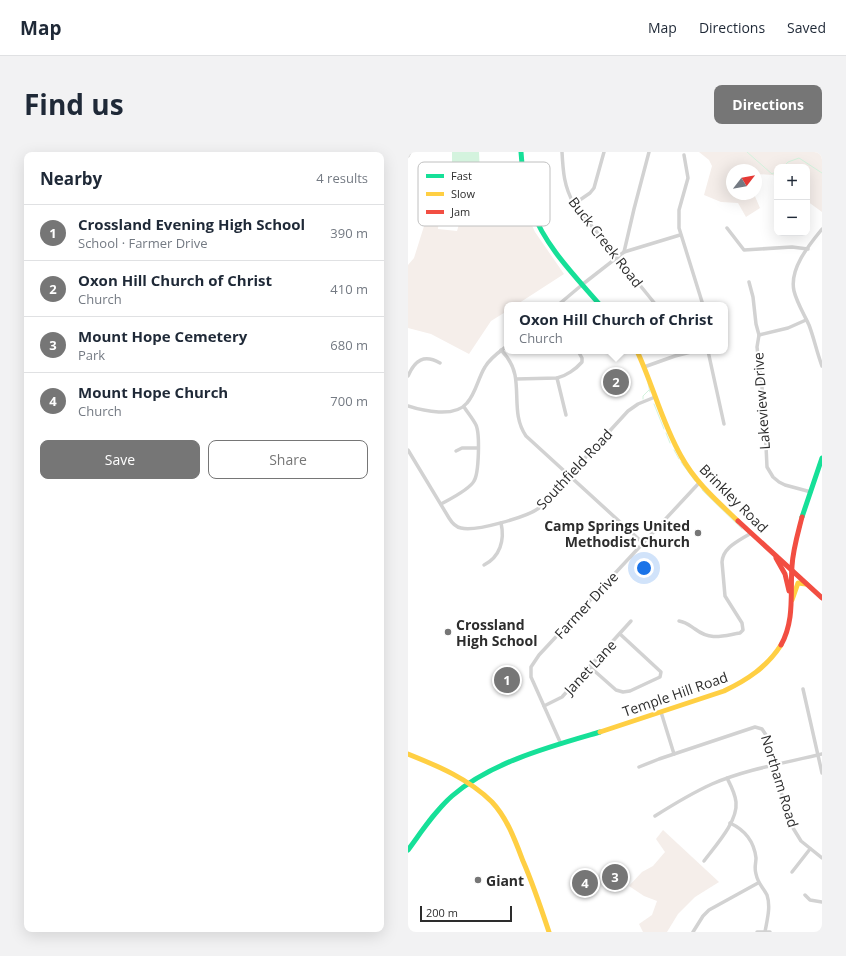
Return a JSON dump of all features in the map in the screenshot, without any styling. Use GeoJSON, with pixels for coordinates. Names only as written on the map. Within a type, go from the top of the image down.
{"type":"FeatureCollection","features":[{"type":"Feature","properties":{"kind":"main road"},"geometry":{"type":"LineString","coordinates":[[521,152],[522,162]]}},
{"type":"Feature","properties":{"kind":"main road"},"geometry":{"type":"LineString","coordinates":[[538,226],[552,248],[598,302]]}},
{"type":"Feature","properties":{"kind":"main road","name":"Brinkley Road"},"geometry":{"type":"LineString","coordinates":[[638,354],[666,427],[675,446],[699,483],[712,497],[822,598]]}},
{"type":"Feature","properties":{"kind":"main road","name":"Temple Hill Road"},"geometry":{"type":"LineString","coordinates":[[408,850],[437,810],[450,798],[490,770],[508,762],[733,688],[758,672],[771,658],[784,639],[790,616],[792,570],[796,542],[822,458]]}},
{"type":"Feature","properties":{"kind":"main road"},"geometry":{"type":"LineString","coordinates":[[772,552],[781,566],[787,580],[791,602]]}},
{"type":"Feature","properties":{"kind":"main road"},"geometry":{"type":"LineString","coordinates":[[791,602],[795,595],[796,586],[798,583],[800,582],[807,584]]}},
{"type":"Feature","properties":{"kind":"main road"},"geometry":{"type":"LineString","coordinates":[[408,754],[446,771],[469,784],[492,802],[500,811],[510,828],[534,888],[549,932]]}},
{"type":"Feature","properties":{"kind":"street"},"geometry":{"type":"LineString","coordinates":[[408,156],[410,152]]}},
{"type":"Feature","properties":{"kind":"street","name":"Buck Creek Road"},"geometry":{"type":"LineString","coordinates":[[562,152],[565,184],[574,204],[654,302]]}},
{"type":"Feature","properties":{"kind":"street"},"geometry":{"type":"LineString","coordinates":[[574,204],[590,193],[594,188],[604,152]]}},
{"type":"Feature","properties":{"kind":"street"},"geometry":{"type":"LineString","coordinates":[[624,252],[649,152]]}},
{"type":"Feature","properties":{"kind":"street"},"geometry":{"type":"LineString","coordinates":[[684,155],[688,178],[681,197],[678,222],[680,235],[702,302]]}},
{"type":"Feature","properties":{"kind":"street"},"geometry":{"type":"LineString","coordinates":[[726,228],[744,250],[792,247],[808,249]]}},
{"type":"Feature","properties":{"kind":"street"},"geometry":{"type":"LineString","coordinates":[[822,229],[795,270],[793,283],[796,297],[806,320],[822,366]]}},
{"type":"Feature","properties":{"kind":"street"},"geometry":{"type":"LineString","coordinates":[[562,302],[624,252],[680,235]]}},
{"type":"Feature","properties":{"kind":"street","name":"Lakeview Drive"},"geometry":{"type":"LineString","coordinates":[[749,282],[759,335],[757,347],[764,404],[767,467],[773,477],[785,485],[811,492]]}},
{"type":"Feature","properties":{"kind":"street"},"geometry":{"type":"LineString","coordinates":[[759,335],[788,328],[806,320]]}},
{"type":"Feature","properties":{"kind":"street"},"geometry":{"type":"LineString","coordinates":[[408,406],[441,412],[454,411],[464,407],[471,397],[485,366],[504,348]]}},
{"type":"Feature","properties":{"kind":"street"},"geometry":{"type":"LineString","coordinates":[[501,350],[513,367],[516,379],[518,419],[523,432],[536,446],[643,543]]}},
{"type":"Feature","properties":{"kind":"street"},"geometry":{"type":"LineString","coordinates":[[516,379],[557,378],[563,376],[572,371],[582,362],[580,354]]}},
{"type":"Feature","properties":{"kind":"street"},"geometry":{"type":"LineString","coordinates":[[644,366],[683,354]]}},
{"type":"Feature","properties":{"kind":"street"},"geometry":{"type":"LineString","coordinates":[[709,354],[724,424]]}},
{"type":"Feature","properties":{"kind":"street"},"geometry":{"type":"LineString","coordinates":[[408,376],[414,365],[421,360],[431,359],[440,363]]}},
{"type":"Feature","properties":{"kind":"street"},"geometry":{"type":"LineString","coordinates":[[557,378],[566,415]]}},
{"type":"Feature","properties":{"kind":"street","name":"Southfield Road"},"geometry":{"type":"LineString","coordinates":[[408,450],[451,522],[459,528],[472,529],[501,523],[520,518],[536,511],[633,407],[655,397]]}},
{"type":"Feature","properties":{"kind":"street"},"geometry":{"type":"LineString","coordinates":[[441,504],[470,485],[474,481],[477,474],[477,428],[475,422],[464,407]]}},
{"type":"Feature","properties":{"kind":"street"},"geometry":{"type":"LineString","coordinates":[[456,451],[462,448],[478,448]]}},
{"type":"Feature","properties":{"kind":"street","name":"Farmer Drive"},"geometry":{"type":"LineString","coordinates":[[562,744],[531,677],[530,671],[533,664],[562,630],[699,483]]}},
{"type":"Feature","properties":{"kind":"street"},"geometry":{"type":"LineString","coordinates":[[484,565],[492,560],[500,548],[503,534],[501,523]]}},
{"type":"Feature","properties":{"kind":"street"},"geometry":{"type":"LineString","coordinates":[[679,621],[686,622],[704,635],[712,638],[740,633],[743,630],[742,623],[725,596],[722,557],[726,550],[751,533]]}},
{"type":"Feature","properties":{"kind":"street","name":"Janet Lane"},"geometry":{"type":"LineString","coordinates":[[544,706],[562,697],[631,621]]}},
{"type":"Feature","properties":{"kind":"street"},"geometry":{"type":"LineString","coordinates":[[590,667],[613,688],[619,691],[630,691],[660,677],[661,672],[620,634]]}},
{"type":"Feature","properties":{"kind":"street"},"geometry":{"type":"LineString","coordinates":[[803,689],[820,754],[822,773]]}},
{"type":"Feature","properties":{"kind":"street"},"geometry":{"type":"LineString","coordinates":[[661,712],[674,754]]}},
{"type":"Feature","properties":{"kind":"street","name":"Northam Road"},"geometry":{"type":"LineString","coordinates":[[638,767],[757,727],[763,729],[766,733],[780,792],[791,824],[798,837],[822,858]]}},
{"type":"Feature","properties":{"kind":"street"},"geometry":{"type":"LineString","coordinates":[[655,816],[692,793],[727,778],[820,754]]}},
{"type":"Feature","properties":{"kind":"street"},"geometry":{"type":"LineString","coordinates":[[704,861],[721,839],[735,811],[736,802],[727,778]]}},
{"type":"Feature","properties":{"kind":"street"},"geometry":{"type":"LineString","coordinates":[[730,823],[743,830],[751,840],[755,856],[755,871],[758,883],[767,896],[769,904],[765,932]]}},
{"type":"Feature","properties":{"kind":"street"},"geometry":{"type":"LineString","coordinates":[[792,872],[810,849]]}},
{"type":"Feature","properties":{"kind":"street"},"geometry":{"type":"LineString","coordinates":[[693,932],[702,916],[709,910],[758,883]]}},
{"type":"Feature","properties":{"kind":"street"},"geometry":{"type":"LineString","coordinates":[[805,895],[810,900],[822,902]]}},
{"type":"Feature","properties":{"kind":"street"},"geometry":{"type":"LineString","coordinates":[[757,932],[770,932]]}},
{"type":"Feature","properties":{"kind":"shaded area"},"geometry":{"type":"Polygon","coordinates":[[[452,152],[479,152],[479,162],[452,162],[452,152]]]}},
{"type":"Feature","properties":{"kind":"shaded area"},"geometry":{"type":"Polygon","coordinates":[[[699,152],[822,152],[822,212],[810,203],[810,164],[774,164],[774,176],[762,174],[762,164],[726,164],[726,200],[757,200],[760,208],[746,217],[738,203],[721,202],[704,195],[712,166],[709,160],[699,152]]]}},
{"type":"Feature","properties":{"kind":"shaded area"},"geometry":{"type":"Polygon","coordinates":[[[424,226],[438,226],[438,229],[457,231],[459,226],[532,226],[564,274],[521,302],[504,302],[504,313],[491,321],[469,354],[431,334],[408,328],[408,265],[414,258],[424,226]]]}},
{"type":"Feature","properties":{"kind":"shaded area"},"geometry":{"type":"Polygon","coordinates":[[[663,830],[719,882],[695,897],[678,914],[667,932],[643,932],[639,924],[652,915],[657,901],[644,896],[629,886],[642,872],[653,866],[665,852],[656,839],[663,830]]]}},
{"type":"Feature","properties":{"kind":"waterway"},"geometry":{"type":"LineString","coordinates":[[747,152],[772,174],[774,173]]}},
{"type":"Feature","properties":{"kind":"waterway"},"geometry":{"type":"LineString","coordinates":[[786,164],[799,158],[808,164]]}},
{"type":"Feature","properties":{"kind":"waterway"},"geometry":{"type":"LineString","coordinates":[[810,165],[822,173]]}},
{"type":"Feature","properties":{"kind":"waterway"},"geometry":{"type":"LineString","coordinates":[[648,383],[650,392]]}},
{"type":"Feature","properties":{"kind":"waterway"},"geometry":{"type":"LineString","coordinates":[[643,399],[643,396],[649,390]]}},
{"type":"Feature","properties":{"kind":"waterway"},"geometry":{"type":"LineString","coordinates":[[654,404],[664,429]]}},
{"type":"Feature","properties":{"kind":"waterway"},"geometry":{"type":"LineString","coordinates":[[666,433],[670,443]]}},
{"type":"Feature","properties":{"kind":"waterway"},"geometry":{"type":"LineString","coordinates":[[674,450],[679,459]]}},
{"type":"Feature","properties":{"kind":"waterway"},"geometry":{"type":"LineString","coordinates":[[681,462],[695,481]]}},
{"type":"Feature","properties":{"kind":"waterway"},"geometry":{"type":"LineString","coordinates":[[702,490],[742,529]]}},
{"type":"Feature","properties":{"kind":"traffic: fast"},"geometry":{"type":"LineString","coordinates":[[521,152],[522,162]]}},
{"type":"Feature","properties":{"kind":"traffic: fast"},"geometry":{"type":"LineString","coordinates":[[540,226],[553,248],[571,272],[597,302]]}},
{"type":"Feature","properties":{"kind":"traffic: fast"},"geometry":{"type":"LineString","coordinates":[[802,517],[822,458]]}},
{"type":"Feature","properties":{"kind":"traffic: fast"},"geometry":{"type":"LineString","coordinates":[[408,850],[440,808],[452,796],[468,784],[503,764],[523,756],[600,732]]}},
{"type":"Feature","properties":{"kind":"traffic: slow"},"geometry":{"type":"LineString","coordinates":[[638,354],[668,430],[681,456],[700,483],[738,521]]}},
{"type":"Feature","properties":{"kind":"traffic: slow"},"geometry":{"type":"LineString","coordinates":[[792,600],[798,583],[806,584]]}},
{"type":"Feature","properties":{"kind":"traffic: slow"},"geometry":{"type":"LineString","coordinates":[[600,732],[724,691],[756,672],[769,660],[781,645]]}},
{"type":"Feature","properties":{"kind":"traffic: slow"},"geometry":{"type":"LineString","coordinates":[[408,754],[442,768],[473,786],[497,808],[514,837],[534,887],[549,932]]}},
{"type":"Feature","properties":{"kind":"traffic: jam"},"geometry":{"type":"LineString","coordinates":[[781,645],[790,616],[793,560],[802,517]]}},
{"type":"Feature","properties":{"kind":"traffic: jam"},"geometry":{"type":"LineString","coordinates":[[738,521],[822,598]]}},
{"type":"Feature","properties":{"kind":"traffic: jam"},"geometry":{"type":"LineString","coordinates":[[776,558],[785,574],[789,591]]}},
{"type":"Feature","properties":{"kind":"place","name":"Oxon Hill Church of Christ"},"geometry":{"type":"Point","coordinates":[616,382]}},
{"type":"Feature","properties":{"kind":"place","name":"Camp Springs United Methodist Church"},"geometry":{"type":"Point","coordinates":[698,533]}},
{"type":"Feature","properties":{"kind":"place","name":"Crossland High School"},"geometry":{"type":"Point","coordinates":[448,632]}},
{"type":"Feature","properties":{"kind":"place","name":"Crossland Evening High School"},"geometry":{"type":"Point","coordinates":[507,680]}},
{"type":"Feature","properties":{"kind":"place","name":"Mount Hope Cemetery"},"geometry":{"type":"Point","coordinates":[615,877]}},
{"type":"Feature","properties":{"kind":"place","name":"Giant"},"geometry":{"type":"Point","coordinates":[478,880]}},
{"type":"Feature","properties":{"kind":"place","name":"Mount Hope Church"},"geometry":{"type":"Point","coordinates":[585,883]}}]}
